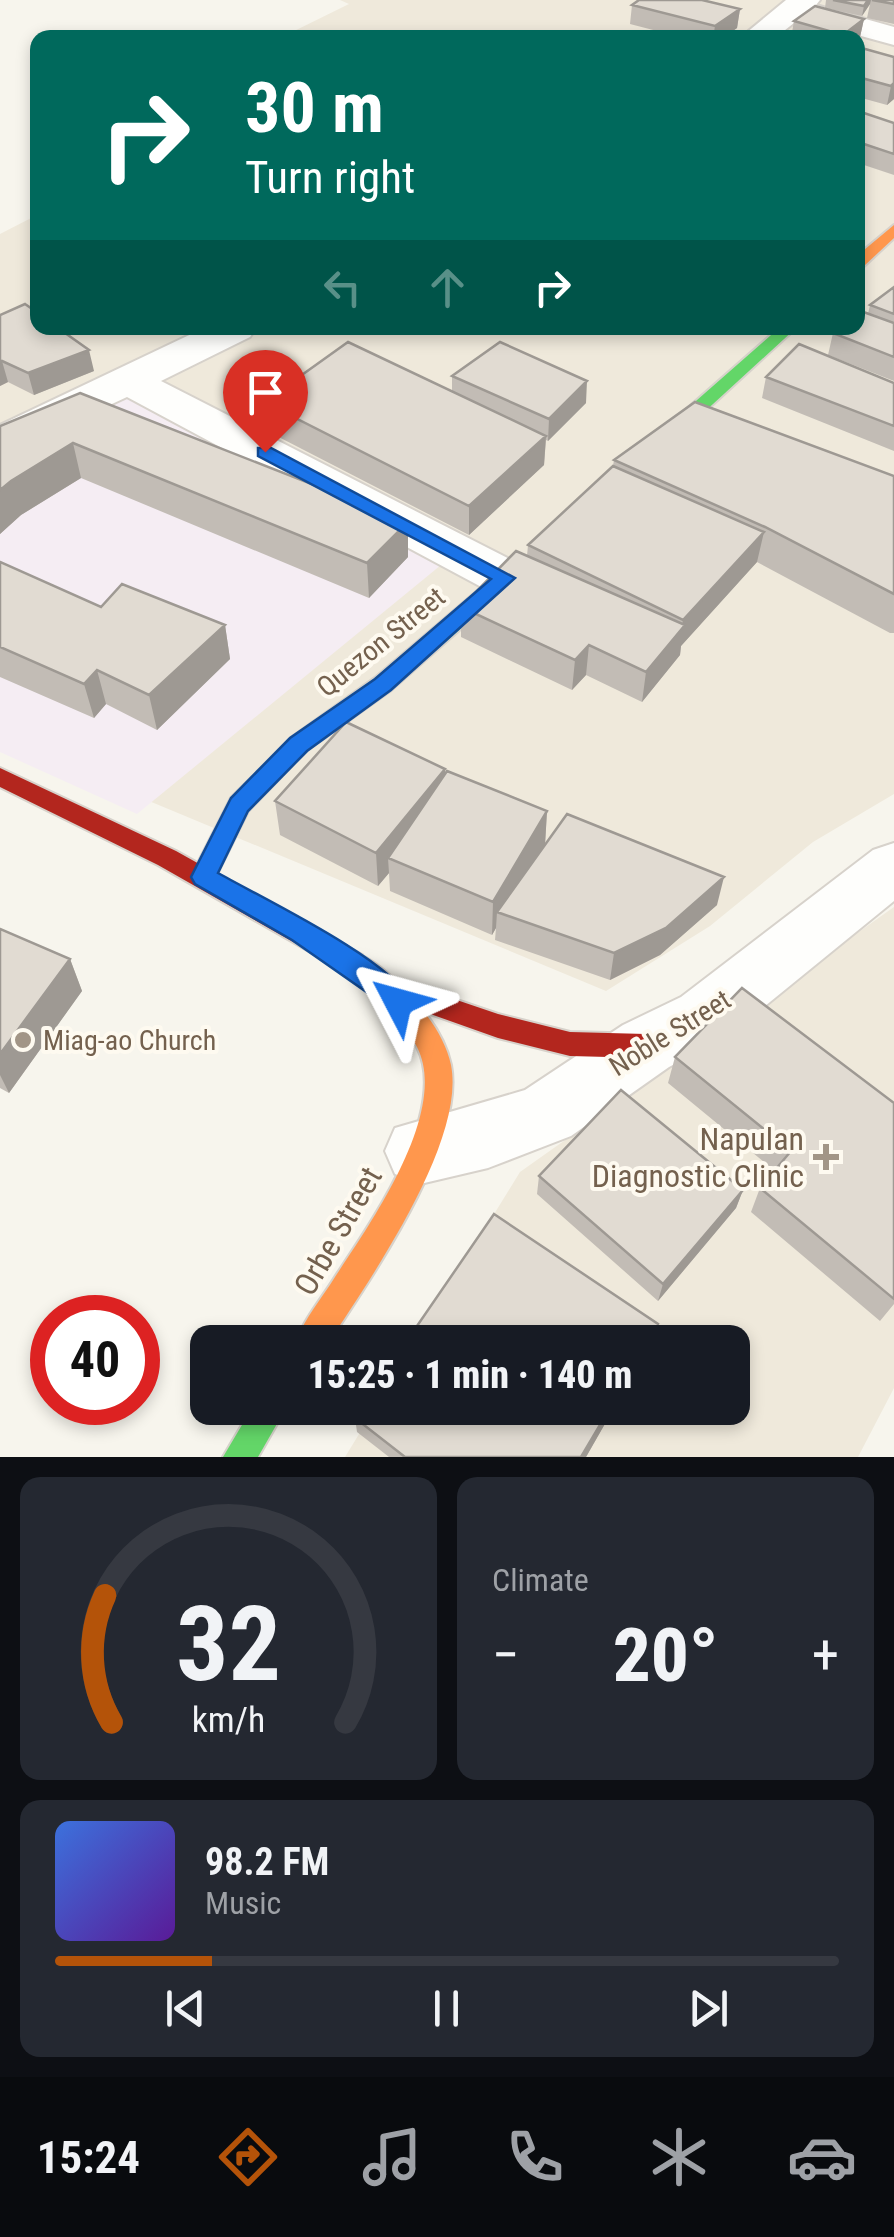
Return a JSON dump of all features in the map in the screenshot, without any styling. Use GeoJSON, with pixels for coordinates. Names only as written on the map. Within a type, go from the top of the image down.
{"type":"FeatureCollection","features":[{"type":"Feature","properties":{"kind":"street"},"geometry":{"type":"LineString","coordinates":[[766,30],[800,4],[894,36]]}},
{"type":"Feature","properties":{"kind":"street"},"geometry":{"type":"LineString","coordinates":[[865,257],[894,230]]}},
{"type":"Feature","properties":{"kind":"street"},"geometry":{"type":"LineString","coordinates":[[0,442],[221,335]]}},
{"type":"Feature","properties":{"kind":"street"},"geometry":{"type":"LineString","coordinates":[[624,475],[780,335]]}},
{"type":"Feature","properties":{"kind":"street"},"geometry":{"type":"LineString","coordinates":[[128,380],[518,567]]}},
{"type":"Feature","properties":{"kind":"street","name":"Quezon Street"},"geometry":{"type":"LineString","coordinates":[[239,805],[298,744],[383,684],[518,567]]}},
{"type":"Feature","properties":{"kind":"street"},"geometry":{"type":"LineString","coordinates":[[0,777],[204,877],[301,932],[383,986],[498,1026],[570,1044],[646,1046]]}},
{"type":"Feature","properties":{"kind":"street"},"geometry":{"type":"LineString","coordinates":[[200,815],[239,805]]}},
{"type":"Feature","properties":{"kind":"street"},"geometry":{"type":"LineString","coordinates":[[204,877],[239,805]]}},
{"type":"Feature","properties":{"kind":"street"},"geometry":{"type":"LineString","coordinates":[[123,835],[162,825]]}},
{"type":"Feature","properties":{"kind":"street","name":"Noble Street"},"geometry":{"type":"LineString","coordinates":[[420,1151],[488,1136],[547,1114],[646,1046],[704,1017],[894,866]]}},
{"type":"Feature","properties":{"kind":"street","name":"Orbe Street"},"geometry":{"type":"LineString","coordinates":[[321,1325],[395,1204],[438,1105],[439,1073],[413,1018],[383,986]]}},
{"type":"Feature","properties":{"kind":"street"},"geometry":{"type":"LineString","coordinates":[[239,1457],[259,1425]]}},
{"type":"Feature","properties":{"kind":"shaded area"},"geometry":{"type":"Polygon","coordinates":[[[340,0],[894,0],[894,794],[813,842],[710,926],[606,991],[0,739],[0,234],[30,219],[30,335],[865,335],[865,30],[296,30],[349,4],[340,0]]]}},
{"type":"Feature","properties":{"kind":"shaded area"},"geometry":{"type":"Polygon","coordinates":[[[126,398],[441,565],[137,814],[0,752],[0,452],[126,398]]]}},
{"type":"Feature","properties":{"kind":"shaded area"},"geometry":{"type":"Polygon","coordinates":[[[894,907],[894,1388],[858,1457],[345,1457],[365,1425],[750,1425],[750,1325],[426,1325],[520,1172],[894,907]]]}},
{"type":"Feature","properties":{"kind":"building"},"geometry":{"type":"Polygon","coordinates":[[[639,0],[702,0],[740,9],[715,26],[632,5],[639,0]]]}},
{"type":"Feature","properties":{"kind":"building"},"geometry":{"type":"Polygon","coordinates":[[[833,0],[868,0],[864,6],[833,0]]]}},
{"type":"Feature","properties":{"kind":"building"},"geometry":{"type":"Polygon","coordinates":[[[815,6],[864,19],[850,30],[826,30],[794,21],[815,6]]]}},
{"type":"Feature","properties":{"kind":"building"},"geometry":{"type":"Polygon","coordinates":[[[865,49],[894,57],[891,86],[865,79],[865,49]]]}},
{"type":"Feature","properties":{"kind":"building"},"geometry":{"type":"Polygon","coordinates":[[[865,113],[894,123],[894,154],[865,144],[865,113]]]}},
{"type":"Feature","properties":{"kind":"building"},"geometry":{"type":"Polygon","coordinates":[[[894,287],[894,314],[870,305],[894,287]]]}},
{"type":"Feature","properties":{"kind":"building"},"geometry":{"type":"Polygon","coordinates":[[[25,304],[30,307],[30,335],[68,335],[89,350],[28,373],[0,362],[0,315],[25,304]]]}},
{"type":"Feature","properties":{"kind":"building"},"geometry":{"type":"Polygon","coordinates":[[[865,313],[894,323],[894,357],[838,335],[865,335],[865,313]]]}},
{"type":"Feature","properties":{"kind":"building"},"geometry":{"type":"Polygon","coordinates":[[[348,342],[546,436],[469,506],[264,402],[348,342]]]}},
{"type":"Feature","properties":{"kind":"building"},"geometry":{"type":"Polygon","coordinates":[[[500,342],[587,381],[549,419],[452,376],[500,342]]]}},
{"type":"Feature","properties":{"kind":"building"},"geometry":{"type":"Polygon","coordinates":[[[799,344],[894,383],[894,426],[766,377],[799,344]]]}},
{"type":"Feature","properties":{"kind":"building"},"geometry":{"type":"Polygon","coordinates":[[[80,393],[408,522],[367,563],[73,443],[0,490],[0,426],[80,393]]]}},
{"type":"Feature","properties":{"kind":"building"},"geometry":{"type":"Polygon","coordinates":[[[695,402],[894,476],[894,594],[765,527],[614,460],[695,402]]]}},
{"type":"Feature","properties":{"kind":"building"},"geometry":{"type":"Polygon","coordinates":[[[613,466],[764,532],[683,620],[528,545],[613,466]]]}},
{"type":"Feature","properties":{"kind":"building"},"geometry":{"type":"Polygon","coordinates":[[[516,551],[685,625],[646,672],[589,645],[575,660],[461,607],[516,551]]]}},
{"type":"Feature","properties":{"kind":"building"},"geometry":{"type":"Polygon","coordinates":[[[0,562],[101,607],[122,584],[225,625],[149,695],[97,670],[84,684],[0,647],[0,562]]]}},
{"type":"Feature","properties":{"kind":"building"},"geometry":{"type":"Polygon","coordinates":[[[346,722],[445,769],[376,853],[275,801],[346,722]]]}},
{"type":"Feature","properties":{"kind":"building"},"geometry":{"type":"Polygon","coordinates":[[[447,771],[547,811],[493,902],[388,858],[447,771]]]}},
{"type":"Feature","properties":{"kind":"building"},"geometry":{"type":"Polygon","coordinates":[[[567,814],[724,877],[666,928],[614,953],[497,912],[567,814]]]}},
{"type":"Feature","properties":{"kind":"building"},"geometry":{"type":"Polygon","coordinates":[[[0,929],[70,959],[0,1054],[0,929]]]}},
{"type":"Feature","properties":{"kind":"building","name":"Napulan Diagnostic Clinic"},"geometry":{"type":"Polygon","coordinates":[[[742,988],[894,1103],[894,1299],[760,1188],[791,1151],[675,1057],[742,988]]]}},
{"type":"Feature","properties":{"kind":"building"},"geometry":{"type":"Polygon","coordinates":[[[621,1090],[743,1190],[663,1284],[539,1176],[621,1090]]]}},
{"type":"Feature","properties":{"kind":"building"},"geometry":{"type":"Polygon","coordinates":[[[494,1214],[658,1324],[657,1325],[418,1325],[494,1214]]]}},
{"type":"Feature","properties":{"kind":"building"},"geometry":{"type":"Polygon","coordinates":[[[364,1425],[600,1425],[581,1457],[405,1457],[364,1425]]]}},
{"type":"Feature","properties":{"kind":"traffic: fast"},"geometry":{"type":"LineString","coordinates":[[646,455],[780,335]]}},
{"type":"Feature","properties":{"kind":"traffic: fast"},"geometry":{"type":"LineString","coordinates":[[203,877],[239,805],[299,744],[383,684],[517,568]]}},
{"type":"Feature","properties":{"kind":"traffic: fast"},"geometry":{"type":"LineString","coordinates":[[239,1457],[259,1425]]}},
{"type":"Feature","properties":{"kind":"traffic: slow"},"geometry":{"type":"LineString","coordinates":[[865,257],[894,230]]}},
{"type":"Feature","properties":{"kind":"traffic: slow"},"geometry":{"type":"LineString","coordinates":[[322,1325],[372,1247],[414,1170],[438,1098],[438,1068],[417,1022],[380,983],[353,963]]}},
{"type":"Feature","properties":{"kind":"traffic: jam"},"geometry":{"type":"LineString","coordinates":[[0,777],[167,858],[353,963]]}},
{"type":"Feature","properties":{"kind":"traffic: jam"},"geometry":{"type":"LineString","coordinates":[[383,986],[498,1026],[570,1044],[646,1046]]}},
{"type":"Feature","properties":{"kind":"place","name":"Miag-ao Church"},"geometry":{"type":"Point","coordinates":[23,1040]}},
{"type":"Feature","properties":{"kind":"place","name":"Napulan Diagnostic Clinic"},"geometry":{"type":"Point","coordinates":[826,1157]}},
{"type":"Feature","properties":{"kind":"route"},"geometry":{"type":"LineString","coordinates":[[265,452],[505,578],[383,684],[298,744],[239,805],[204,877],[301,932],[383,986],[398,1002]]}}]}
